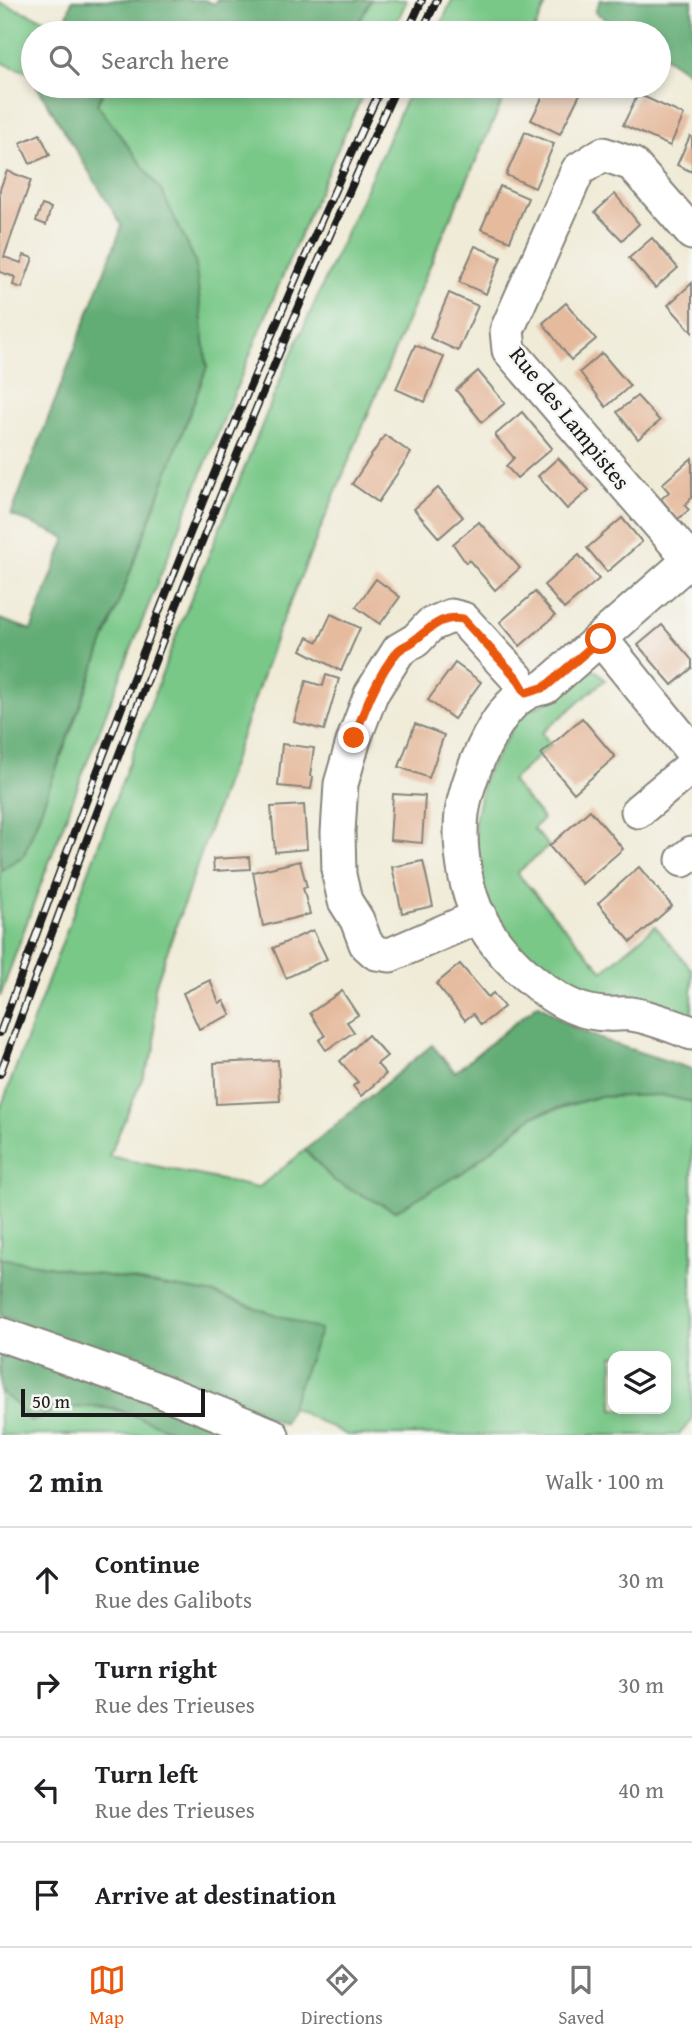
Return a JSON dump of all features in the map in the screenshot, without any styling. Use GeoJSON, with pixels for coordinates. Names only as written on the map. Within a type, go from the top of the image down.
{"type":"FeatureCollection","features":[{"type":"Feature","properties":{"kind":"street","name":"Rue des Lampistes"},"geometry":{"type":"LineString","coordinates":[[691,559],[509,350],[507,330],[578,170],[603,154],[632,164],[692,233]]}},
{"type":"Feature","properties":{"kind":"street"},"geometry":{"type":"LineString","coordinates":[[691,559],[545,687],[526,693],[515,701],[494,728],[480,755],[466,792],[461,842],[471,899],[489,934],[521,971],[563,1002],[582,1012],[651,1018],[692,1033]]}},
{"type":"Feature","properties":{"kind":"street"},"geometry":{"type":"LineString","coordinates":[[480,916],[390,955],[376,953],[366,944],[357,920],[345,901],[339,875],[341,784],[354,738],[371,694],[399,650],[416,640],[430,625],[451,617],[463,619],[517,678],[526,693]]}},
{"type":"Feature","properties":{"kind":"street"},"geometry":{"type":"LineString","coordinates":[[601,639],[692,751]]}},
{"type":"Feature","properties":{"kind":"street"},"geometry":{"type":"LineString","coordinates":[[638,811],[692,766]]}},
{"type":"Feature","properties":{"kind":"street"},"geometry":{"type":"LineString","coordinates":[[0,1334],[150,1387],[272,1435]]}},
{"type":"Feature","properties":{"kind":"green space"},"geometry":{"type":"Polygon","coordinates":[[[72,0],[204,0],[214,4],[216,0],[371,0],[359,21],[66,21],[72,0]]]}},
{"type":"Feature","properties":{"kind":"green space"},"geometry":{"type":"Polygon","coordinates":[[[371,0],[407,0],[397,21],[359,21],[371,0]]]}},
{"type":"Feature","properties":{"kind":"green space"},"geometry":{"type":"Polygon","coordinates":[[[452,0],[548,0],[538,21],[442,21],[452,0]]]}},
{"type":"Feature","properties":{"kind":"green space"},"geometry":{"type":"Polygon","coordinates":[[[600,0],[692,0],[692,75],[671,61],[671,21],[609,21],[595,12],[600,0]]]}},
{"type":"Feature","properties":{"kind":"green space"},"geometry":{"type":"Polygon","coordinates":[[[0,3],[49,21],[21,21],[21,70],[0,62],[0,3]]]}},
{"type":"Feature","properties":{"kind":"green space"},"geometry":{"type":"Polygon","coordinates":[[[44,98],[100,98],[97,104],[162,192],[195,260],[207,367],[24,855],[0,871],[0,619],[31,630],[66,538],[11,515],[122,226],[44,98]]]}},
{"type":"Feature","properties":{"kind":"green space"},"geometry":{"type":"Polygon","coordinates":[[[100,98],[362,98],[284,272],[180,526],[75,794],[0,997],[0,871],[24,855],[207,367],[194,260],[162,192],[97,104],[100,98]]]}},
{"type":"Feature","properties":{"kind":"green space"},"geometry":{"type":"Polygon","coordinates":[[[407,98],[504,98],[436,251],[278,631],[154,990],[155,1049],[109,1156],[258,1188],[305,1150],[334,1181],[462,1173],[534,1116],[597,1097],[661,1095],[692,1102],[692,1421],[678,1435],[347,1435],[290,1407],[320,1331],[216,1294],[0,1258],[0,1110],[179,628],[284,371],[407,98]]]}},
{"type":"Feature","properties":{"kind":"green space"},"geometry":{"type":"Polygon","coordinates":[[[583,670],[597,671],[605,680],[542,733],[551,745],[511,781],[543,819],[533,829],[549,846],[517,873],[603,971],[655,926],[692,970],[692,1022],[600,1006],[523,961],[480,890],[474,826],[484,777],[522,712],[540,706],[583,670]]]}},
{"type":"Feature","properties":{"kind":"green space"},"geometry":{"type":"Polygon","coordinates":[[[538,1004],[575,1028],[608,1042],[692,1069],[692,1102],[661,1095],[597,1097],[534,1115],[462,1173],[395,1211],[334,1181],[305,1150],[432,1045],[455,1072],[538,1004]]]}},
{"type":"Feature","properties":{"kind":"green space"},"geometry":{"type":"Polygon","coordinates":[[[0,1258],[216,1294],[320,1330],[284,1424],[0,1316],[0,1258]]]}},
{"type":"Feature","properties":{"kind":"green space"},"geometry":{"type":"Polygon","coordinates":[[[0,1345],[224,1430],[222,1435],[183,1435],[115,1408],[88,1406],[51,1411],[31,1422],[17,1405],[0,1391],[0,1345]]]}},
{"type":"Feature","properties":{"kind":"green space"},"geometry":{"type":"Polygon","coordinates":[[[0,1391],[17,1405],[31,1422],[70,1408],[89,1407],[126,1413],[183,1435],[0,1435],[0,1391]]]}},
{"type":"Feature","properties":{"kind":"building"},"geometry":{"type":"Polygon","coordinates":[[[542,98],[578,98],[560,134],[531,120],[542,98]]]}},
{"type":"Feature","properties":{"kind":"building"},"geometry":{"type":"Polygon","coordinates":[[[636,98],[647,98],[684,115],[670,146],[623,125],[636,98]]]}},
{"type":"Feature","properties":{"kind":"building"},"geometry":{"type":"Polygon","coordinates":[[[525,132],[554,144],[535,188],[506,175],[525,132]]]}},
{"type":"Feature","properties":{"kind":"building"},"geometry":{"type":"Polygon","coordinates":[[[40,134],[50,155],[30,164],[20,143],[40,134]]]}},
{"type":"Feature","properties":{"kind":"building"},"geometry":{"type":"Polygon","coordinates":[[[690,136],[692,137],[692,172],[677,165],[690,136]]]}},
{"type":"Feature","properties":{"kind":"building"},"geometry":{"type":"Polygon","coordinates":[[[7,171],[31,180],[4,257],[21,263],[24,255],[33,258],[22,288],[13,285],[15,277],[0,272],[0,189],[7,171]]]}},
{"type":"Feature","properties":{"kind":"building"},"geometry":{"type":"Polygon","coordinates":[[[500,186],[528,198],[510,241],[481,229],[500,186]]]}},
{"type":"Feature","properties":{"kind":"building"},"geometry":{"type":"Polygon","coordinates":[[[615,194],[639,224],[622,240],[595,212],[615,194]]]}},
{"type":"Feature","properties":{"kind":"building"},"geometry":{"type":"Polygon","coordinates":[[[42,205],[51,208],[46,225],[36,221],[42,205]]]}},
{"type":"Feature","properties":{"kind":"building"},"geometry":{"type":"Polygon","coordinates":[[[652,238],[678,268],[655,288],[629,258],[652,238]]]}},
{"type":"Feature","properties":{"kind":"building"},"geometry":{"type":"Polygon","coordinates":[[[475,246],[501,257],[486,294],[459,282],[475,246]]]}},
{"type":"Feature","properties":{"kind":"building"},"geometry":{"type":"Polygon","coordinates":[[[692,283],[692,332],[668,305],[692,283]]]}},
{"type":"Feature","properties":{"kind":"building"},"geometry":{"type":"Polygon","coordinates":[[[449,293],[478,306],[458,351],[430,338],[449,293]]]}},
{"type":"Feature","properties":{"kind":"building"},"geometry":{"type":"Polygon","coordinates":[[[566,303],[596,339],[571,360],[543,323],[566,303]]]}},
{"type":"Feature","properties":{"kind":"building"},"geometry":{"type":"Polygon","coordinates":[[[415,345],[444,357],[425,402],[396,389],[415,345]]]}},
{"type":"Feature","properties":{"kind":"building"},"geometry":{"type":"Polygon","coordinates":[[[602,353],[630,386],[606,407],[580,372],[602,353]]]}},
{"type":"Feature","properties":{"kind":"building"},"geometry":{"type":"Polygon","coordinates":[[[478,371],[505,403],[482,422],[456,390],[478,371]]]}},
{"type":"Feature","properties":{"kind":"building"},"geometry":{"type":"Polygon","coordinates":[[[637,396],[660,421],[638,439],[617,412],[637,396]]]}},
{"type":"Feature","properties":{"kind":"building"},"geometry":{"type":"Polygon","coordinates":[[[522,412],[552,448],[517,478],[506,466],[514,458],[495,435],[522,412]]]}},
{"type":"Feature","properties":{"kind":"building"},"geometry":{"type":"Polygon","coordinates":[[[385,435],[411,453],[378,502],[352,484],[385,435]]]}},
{"type":"Feature","properties":{"kind":"building"},"geometry":{"type":"Polygon","coordinates":[[[558,458],[589,490],[567,509],[538,476],[558,458]]]}},
{"type":"Feature","properties":{"kind":"building"},"geometry":{"type":"Polygon","coordinates":[[[692,458],[692,497],[685,506],[689,510],[678,519],[661,499],[669,492],[662,484],[692,458]]]}},
{"type":"Feature","properties":{"kind":"building"},"geometry":{"type":"Polygon","coordinates":[[[438,488],[463,517],[439,538],[414,509],[438,488]]]}},
{"type":"Feature","properties":{"kind":"building"},"geometry":{"type":"Polygon","coordinates":[[[622,518],[642,542],[607,572],[587,548],[622,518]]]}},
{"type":"Feature","properties":{"kind":"building"},"geometry":{"type":"Polygon","coordinates":[[[479,522],[520,568],[495,590],[469,560],[466,563],[453,544],[479,522]]]}},
{"type":"Feature","properties":{"kind":"building"},"geometry":{"type":"Polygon","coordinates":[[[579,555],[599,579],[564,609],[544,585],[579,555]]]}},
{"type":"Feature","properties":{"kind":"building"},"geometry":{"type":"Polygon","coordinates":[[[376,579],[400,597],[380,624],[356,607],[376,579]]]}},
{"type":"Feature","properties":{"kind":"building"},"geometry":{"type":"Polygon","coordinates":[[[535,592],[555,616],[520,646],[500,622],[535,592]]]}},
{"type":"Feature","properties":{"kind":"building"},"geometry":{"type":"Polygon","coordinates":[[[331,614],[360,628],[341,671],[301,650],[308,637],[318,642],[331,614]]]}},
{"type":"Feature","properties":{"kind":"building"},"geometry":{"type":"Polygon","coordinates":[[[662,625],[692,660],[692,668],[672,685],[638,645],[662,625]]]}},
{"type":"Feature","properties":{"kind":"building"},"geometry":{"type":"Polygon","coordinates":[[[455,663],[481,682],[454,719],[428,700],[455,663]]]}},
{"type":"Feature","properties":{"kind":"building"},"geometry":{"type":"Polygon","coordinates":[[[326,675],[339,679],[324,730],[294,722],[306,681],[323,686],[326,675]]]}},
{"type":"Feature","properties":{"kind":"building"},"geometry":{"type":"Polygon","coordinates":[[[582,718],[615,757],[574,793],[541,754],[582,718]]]}},
{"type":"Feature","properties":{"kind":"building"},"geometry":{"type":"Polygon","coordinates":[[[415,724],[444,735],[429,778],[399,767],[415,724]]]}},
{"type":"Feature","properties":{"kind":"building"},"geometry":{"type":"Polygon","coordinates":[[[282,744],[314,748],[311,789],[278,786],[282,744]]]}},
{"type":"Feature","properties":{"kind":"building"},"geometry":{"type":"Polygon","coordinates":[[[393,794],[425,796],[422,843],[390,840],[393,794]]]}},
{"type":"Feature","properties":{"kind":"building"},"geometry":{"type":"Polygon","coordinates":[[[304,805],[307,849],[275,852],[271,807],[304,805]]]}},
{"type":"Feature","properties":{"kind":"building"},"geometry":{"type":"Polygon","coordinates":[[[590,810],[623,849],[582,884],[549,846],[590,810]]]}},
{"type":"Feature","properties":{"kind":"building"},"geometry":{"type":"Polygon","coordinates":[[[249,857],[250,869],[214,871],[213,859],[249,857]]]}},
{"type":"Feature","properties":{"kind":"building"},"geometry":{"type":"Polygon","coordinates":[[[300,861],[310,914],[263,926],[253,872],[300,861]]]}},
{"type":"Feature","properties":{"kind":"building"},"geometry":{"type":"Polygon","coordinates":[[[423,861],[433,906],[402,913],[392,867],[423,861]]]}},
{"type":"Feature","properties":{"kind":"building"},"geometry":{"type":"Polygon","coordinates":[[[639,867],[672,906],[631,942],[598,903],[639,867]]]}},
{"type":"Feature","properties":{"kind":"building"},"geometry":{"type":"Polygon","coordinates":[[[313,930],[327,959],[286,978],[273,948],[313,930]]]}},
{"type":"Feature","properties":{"kind":"building"},"geometry":{"type":"Polygon","coordinates":[[[460,964],[488,997],[493,993],[504,1007],[481,1025],[473,1014],[465,1020],[436,984],[460,964]]]}},
{"type":"Feature","properties":{"kind":"building"},"geometry":{"type":"Polygon","coordinates":[[[210,980],[219,1003],[224,1001],[231,1015],[199,1029],[183,993],[210,980]]]}},
{"type":"Feature","properties":{"kind":"building"},"geometry":{"type":"Polygon","coordinates":[[[342,991],[358,1015],[347,1022],[354,1032],[326,1050],[319,1040],[325,1036],[310,1013],[342,991]]]}},
{"type":"Feature","properties":{"kind":"building"},"geometry":{"type":"Polygon","coordinates":[[[368,1035],[387,1056],[377,1064],[386,1074],[361,1096],[353,1086],[358,1082],[340,1061],[368,1035]]]}},
{"type":"Feature","properties":{"kind":"building"},"geometry":{"type":"Polygon","coordinates":[[[278,1060],[280,1101],[216,1104],[214,1063],[278,1060]]]}},
{"type":"Feature","properties":{"kind":"railway"},"geometry":{"type":"LineString","coordinates":[[412,21],[422,0]]}},
{"type":"Feature","properties":{"kind":"railway"},"geometry":{"type":"LineString","coordinates":[[427,21],[437,0]]}},
{"type":"Feature","properties":{"kind":"railway"},"geometry":{"type":"LineString","coordinates":[[0,1033],[181,555],[278,319],[377,98]]}},
{"type":"Feature","properties":{"kind":"railway"},"geometry":{"type":"LineString","coordinates":[[0,1074],[188,576],[289,329],[392,98]]}},
{"type":"Feature","properties":{"kind":"route"},"geometry":{"type":"LineString","coordinates":[[354,738],[371,694],[399,650],[416,640],[430,625],[451,617],[463,619],[517,678],[526,693],[545,687],[601,639]]}}]}
